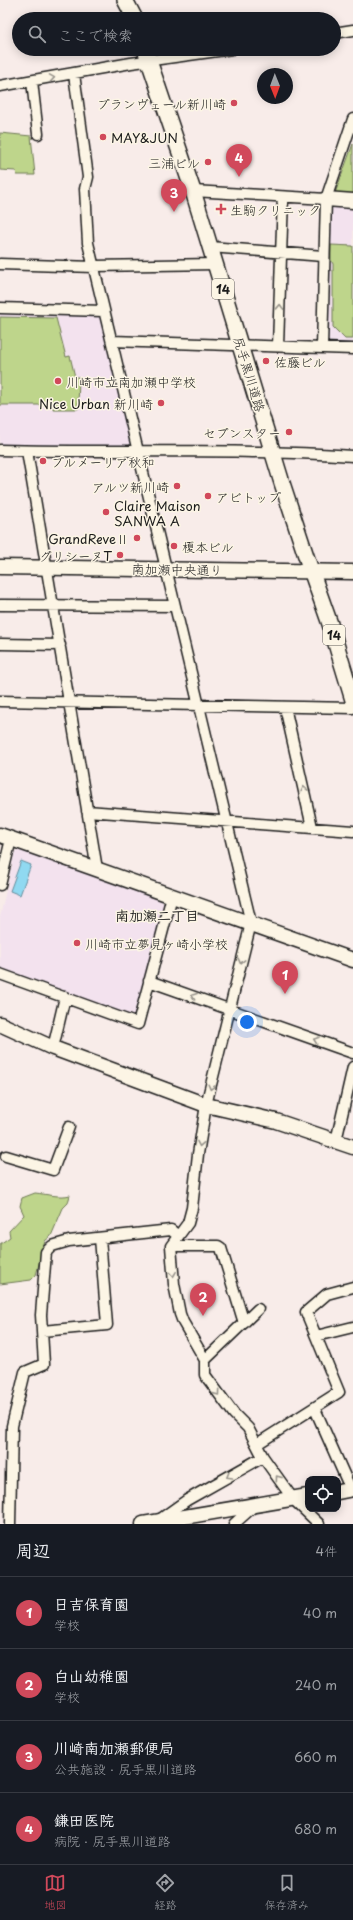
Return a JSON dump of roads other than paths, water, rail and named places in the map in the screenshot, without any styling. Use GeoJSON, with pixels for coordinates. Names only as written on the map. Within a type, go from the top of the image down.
{"type":"FeatureCollection","features":[{"type":"Feature","properties":{"kind":"main road"},"geometry":{"type":"LineString","coordinates":[[125,0],[131,12]]}},
{"type":"Feature","properties":{"kind":"main road","name":"尻手黒川道路"},"geometry":{"type":"LineString","coordinates":[[147,56],[193,191],[311,571],[330,624],[353,700]]}},
{"type":"Feature","properties":{"kind":"street"},"geometry":{"type":"LineString","coordinates":[[341,32],[353,30]]}},
{"type":"Feature","properties":{"kind":"street"},"geometry":{"type":"LineString","coordinates":[[0,86],[74,74],[143,56]]}},
{"type":"Feature","properties":{"kind":"street"},"geometry":{"type":"LineString","coordinates":[[74,74],[88,177],[85,189],[87,233],[103,311],[112,341],[136,451],[175,606],[250,923],[206,1105],[198,1154],[192,1208],[188,1223],[177,1235],[171,1246],[174,1284],[183,1322],[205,1360],[205,1375],[234,1414],[248,1428],[263,1457],[293,1499],[319,1524]]}},
{"type":"Feature","properties":{"kind":"street"},"geometry":{"type":"LineString","coordinates":[[32,81],[38,134]]}},
{"type":"Feature","properties":{"kind":"street"},"geometry":{"type":"LineString","coordinates":[[322,348],[323,256],[326,199],[353,119]]}},
{"type":"Feature","properties":{"kind":"street"},"geometry":{"type":"LineString","coordinates":[[193,191],[353,201]]}},
{"type":"Feature","properties":{"kind":"street"},"geometry":{"type":"LineString","coordinates":[[278,346],[283,197]]}},
{"type":"Feature","properties":{"kind":"street"},"geometry":{"type":"LineString","coordinates":[[210,247],[281,254],[323,256]]}},
{"type":"Feature","properties":{"kind":"street"},"geometry":{"type":"LineString","coordinates":[[0,264],[94,267],[216,264]]}},
{"type":"Feature","properties":{"kind":"street"},"geometry":{"type":"LineString","coordinates":[[1,305],[103,311]]}},
{"type":"Feature","properties":{"kind":"street"},"geometry":{"type":"LineString","coordinates":[[112,341],[353,349]]}},
{"type":"Feature","properties":{"kind":"street"},"geometry":{"type":"LineString","coordinates":[[0,450],[287,452],[353,456]]}},
{"type":"Feature","properties":{"kind":"street"},"geometry":{"type":"LineString","coordinates":[[27,451],[48,567],[57,635],[66,677],[67,695],[70,702],[87,811],[98,869]]}},
{"type":"Feature","properties":{"kind":"street","name":"南加瀬中央通り"},"geometry":{"type":"LineString","coordinates":[[0,567],[353,572]]}},
{"type":"Feature","properties":{"kind":"street"},"geometry":{"type":"LineString","coordinates":[[0,605],[175,606]]}},
{"type":"Feature","properties":{"kind":"street"},"geometry":{"type":"LineString","coordinates":[[0,644],[60,645]]}},
{"type":"Feature","properties":{"kind":"street"},"geometry":{"type":"LineString","coordinates":[[0,701],[353,708]]}},
{"type":"Feature","properties":{"kind":"street"},"geometry":{"type":"LineString","coordinates":[[284,707],[312,827]]}},
{"type":"Feature","properties":{"kind":"street"},"geometry":{"type":"LineString","coordinates":[[87,811],[353,831]]}},
{"type":"Feature","properties":{"kind":"street"},"geometry":{"type":"LineString","coordinates":[[0,885],[6,837],[353,960]]}},
{"type":"Feature","properties":{"kind":"street"},"geometry":{"type":"LineString","coordinates":[[0,974],[138,1024],[172,896]]}},
{"type":"Feature","properties":{"kind":"street"},"geometry":{"type":"LineString","coordinates":[[149,980],[353,1053]]}},
{"type":"Feature","properties":{"kind":"street"},"geometry":{"type":"LineString","coordinates":[[53,1048],[65,997]]}},
{"type":"Feature","properties":{"kind":"street"},"geometry":{"type":"LineString","coordinates":[[0,1024],[53,1048],[206,1105],[276,1121],[353,1147]]}},
{"type":"Feature","properties":{"kind":"street"},"geometry":{"type":"LineString","coordinates":[[336,1141],[353,1067]]}},
{"type":"Feature","properties":{"kind":"street"},"geometry":{"type":"LineString","coordinates":[[6,1156],[53,1170],[69,1127]]}},
{"type":"Feature","properties":{"kind":"street"},"geometry":{"type":"LineString","coordinates":[[10,1524],[12,1426],[25,1372],[44,1364],[42,1299],[46,1252],[52,1246],[69,1241],[171,1230],[177,1235]]}},
{"type":"Feature","properties":{"kind":"street"},"geometry":{"type":"LineString","coordinates":[[42,1331],[107,1325],[100,1238]]}},
{"type":"Feature","properties":{"kind":"street"},"geometry":{"type":"LineString","coordinates":[[171,1246],[218,1246],[221,1248],[244,1323]]}},
{"type":"Feature","properties":{"kind":"street"},"geometry":{"type":"LineString","coordinates":[[257,1444],[339,1392],[306,1312],[327,1294],[353,1287]]}},
{"type":"Feature","properties":{"kind":"street"},"geometry":{"type":"LineString","coordinates":[[205,1360],[258,1309]]}},
{"type":"Feature","properties":{"kind":"street"},"geometry":{"type":"LineString","coordinates":[[316,1336],[353,1327]]}},
{"type":"Feature","properties":{"kind":"street"},"geometry":{"type":"LineString","coordinates":[[314,1409],[347,1490]]}},
{"type":"Feature","properties":{"kind":"street"},"geometry":{"type":"LineString","coordinates":[[150,1523],[263,1457]]}},
{"type":"Feature","properties":{"kind":"street"},"geometry":{"type":"LineString","coordinates":[[150,1523],[190,1520],[305,1497]]}},
{"type":"Feature","properties":{"kind":"street"},"geometry":{"type":"LineString","coordinates":[[234,1524],[254,1506]]}},
{"type":"Feature","properties":{"kind":"water"},"geometry":{"type":"Polygon","coordinates":[[[21,861],[31,865],[20,895],[10,891],[21,861]]]}},
{"type":"Feature","properties":{"kind":"place","name":"プランヴェール新川崎"},"geometry":{"type":"Point","coordinates":[234,103]}},
{"type":"Feature","properties":{"kind":"place","name":"MAY&JUN"},"geometry":{"type":"Point","coordinates":[103,137]}},
{"type":"Feature","properties":{"kind":"place","name":"三浦ビル"},"geometry":{"type":"Point","coordinates":[208,162]}},
{"type":"Feature","properties":{"kind":"place","name":"鎌田医院"},"geometry":{"type":"Point","coordinates":[239,177]}},
{"type":"Feature","properties":{"kind":"place","name":"生駒クリニック"},"geometry":{"type":"Point","coordinates":[221,209]}},
{"type":"Feature","properties":{"kind":"place","name":"川崎南加瀬郵便局"},"geometry":{"type":"Point","coordinates":[174,212]}},
{"type":"Feature","properties":{"kind":"place","name":"佐藤ビル"},"geometry":{"type":"Point","coordinates":[266,361]}},
{"type":"Feature","properties":{"kind":"place","name":"川崎市立南加瀬中学校"},"geometry":{"type":"Point","coordinates":[58,381]}},
{"type":"Feature","properties":{"kind":"place","name":"Nice Urban 新川崎"},"geometry":{"type":"Point","coordinates":[161,403]}},
{"type":"Feature","properties":{"kind":"place","name":"セブンスター"},"geometry":{"type":"Point","coordinates":[289,432]}},
{"type":"Feature","properties":{"kind":"place","name":"プルメーリア秋和"},"geometry":{"type":"Point","coordinates":[43,461]}},
{"type":"Feature","properties":{"kind":"place","name":"アルツ新川崎"},"geometry":{"type":"Point","coordinates":[177,486]}},
{"type":"Feature","properties":{"kind":"place","name":"アビトップ"},"geometry":{"type":"Point","coordinates":[208,496]}},
{"type":"Feature","properties":{"kind":"place","name":"Claire Maison SANWA A"},"geometry":{"type":"Point","coordinates":[106,512]}},
{"type":"Feature","properties":{"kind":"place","name":"GrandReveⅡ"},"geometry":{"type":"Point","coordinates":[137,538]}},
{"type":"Feature","properties":{"kind":"place","name":"榎本ビル"},"geometry":{"type":"Point","coordinates":[174,546]}},
{"type":"Feature","properties":{"kind":"place","name":"グリシーヌT"},"geometry":{"type":"Point","coordinates":[120,555]}},
{"type":"Feature","properties":{"kind":"place","name":"川崎市立夢見ヶ崎小学校"},"geometry":{"type":"Point","coordinates":[77,943]}},
{"type":"Feature","properties":{"kind":"place","name":"日吉保育園"},"geometry":{"type":"Point","coordinates":[285,994]}},
{"type":"Feature","properties":{"kind":"place","name":"白山幼稚園"},"geometry":{"type":"Point","coordinates":[203,1316]}},
{"type":"Feature","properties":{"kind":"district","name":"南加瀬二丁目"},"geometry":{"type":"Point","coordinates":[157,915]}}]}
